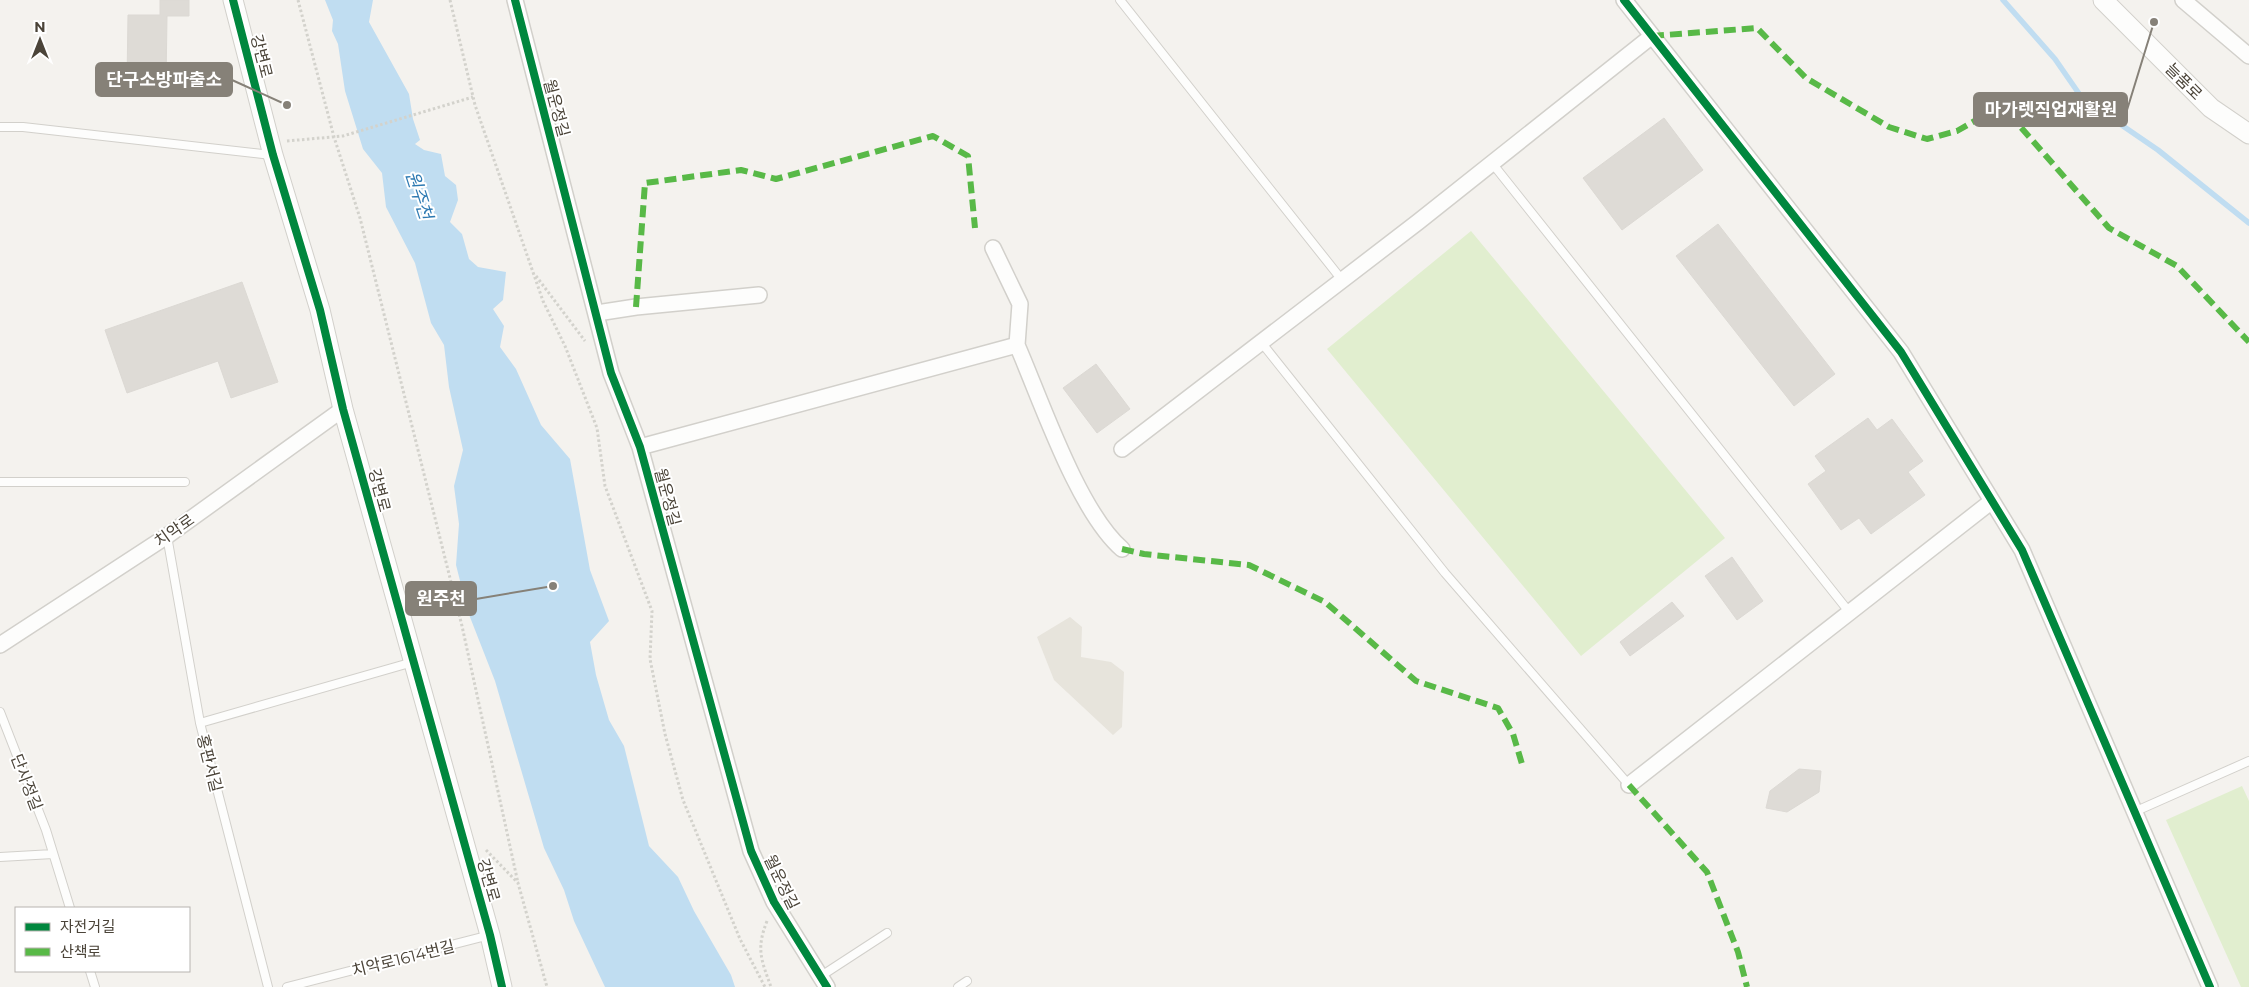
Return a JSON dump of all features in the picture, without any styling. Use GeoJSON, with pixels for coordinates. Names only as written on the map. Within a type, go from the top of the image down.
{"type":"FeatureCollection","features":[{"type":"Feature","properties":{"kind":"street","name":"강변로"},"geometry":{"type":"LineString","coordinates":[[233,0],[272,149],[320,310],[343,409],[490,935],[502,987]]}},
{"type":"Feature","properties":{"kind":"street","name":"월운정길"},"geometry":{"type":"LineString","coordinates":[[514,0],[611,373],[640,447],[751,850],[774,902],[824,982]]}},
{"type":"Feature","properties":{"kind":"street"},"geometry":{"type":"LineString","coordinates":[[1624,0],[1901,352],[2022,550],[2210,987]]}},
{"type":"Feature","properties":{"kind":"street","name":"늘품로"},"geometry":{"type":"LineString","coordinates":[[2103,0],[2211,108],[2249,134]]}},
{"type":"Feature","properties":{"kind":"street"},"geometry":{"type":"LineString","coordinates":[[2183,0],[2249,56]]}},
{"type":"Feature","properties":{"kind":"street"},"geometry":{"type":"LineString","coordinates":[[1122,449],[1342,280],[1652,36]]}},
{"type":"Feature","properties":{"kind":"street"},"geometry":{"type":"LineString","coordinates":[[993,248],[1020,304],[1017,344],[1090,507],[1109,537],[1122,549]]}},
{"type":"Feature","properties":{"kind":"street"},"geometry":{"type":"LineString","coordinates":[[596,313],[636,307],[759,295]]}},
{"type":"Feature","properties":{"kind":"street"},"geometry":{"type":"LineString","coordinates":[[640,447],[1017,344]]}},
{"type":"Feature","properties":{"kind":"street","name":"치악로"},"geometry":{"type":"LineString","coordinates":[[0,645],[167,536],[343,409]]}},
{"type":"Feature","properties":{"kind":"street"},"geometry":{"type":"LineString","coordinates":[[1629,785],[1850,614],[1992,500]]}},
{"type":"Feature","properties":{"kind":"lane"},"geometry":{"type":"LineString","coordinates":[[1120,0],[1342,280]]}},
{"type":"Feature","properties":{"kind":"lane"},"geometry":{"type":"LineString","coordinates":[[0,127],[23,127],[272,149]]}},
{"type":"Feature","properties":{"kind":"lane"},"geometry":{"type":"LineString","coordinates":[[1492,163],[1850,614]]}},
{"type":"Feature","properties":{"kind":"lane"},"geometry":{"type":"LineString","coordinates":[[1261,342],[1445,573],[1629,785]]}},
{"type":"Feature","properties":{"kind":"lane"},"geometry":{"type":"LineString","coordinates":[[0,482],[185,482]]}},
{"type":"Feature","properties":{"kind":"lane","name":"홍판서길"},"geometry":{"type":"LineString","coordinates":[[167,536],[200,723],[268,987]]}},
{"type":"Feature","properties":{"kind":"lane"},"geometry":{"type":"LineString","coordinates":[[200,723],[413,662]]}},
{"type":"Feature","properties":{"kind":"lane","name":"단사정길"},"geometry":{"type":"LineString","coordinates":[[0,712],[53,854],[70,907]]}},
{"type":"Feature","properties":{"kind":"lane"},"geometry":{"type":"LineString","coordinates":[[2134,812],[2249,761]]}},
{"type":"Feature","properties":{"kind":"lane"},"geometry":{"type":"LineString","coordinates":[[0,857],[53,854]]}},
{"type":"Feature","properties":{"kind":"lane"},"geometry":{"type":"LineString","coordinates":[[824,982],[887,933]]}},
{"type":"Feature","properties":{"kind":"lane","name":"치악로1614번길"},"geometry":{"type":"LineString","coordinates":[[287,987],[490,935]]}},
{"type":"Feature","properties":{"kind":"lane"},"geometry":{"type":"LineString","coordinates":[[90,972],[95,987]]}},
{"type":"Feature","properties":{"kind":"lane"},"geometry":{"type":"LineString","coordinates":[[958,987],[967,981]]}},
{"type":"Feature","properties":{"kind":"path"},"geometry":{"type":"LineString","coordinates":[[298,0],[334,137],[360,218],[462,626],[518,883],[547,987]]}},
{"type":"Feature","properties":{"kind":"path"},"geometry":{"type":"LineString","coordinates":[[450,0],[473,96],[533,273],[597,428],[605,486],[652,611],[650,659],[665,734],[683,800],[740,939],[764,987]]}},
{"type":"Feature","properties":{"kind":"path"},"geometry":{"type":"LineString","coordinates":[[272,149],[343,136],[473,96]]}},
{"type":"Feature","properties":{"kind":"path"},"geometry":{"type":"LineString","coordinates":[[533,273],[588,345]]}},
{"type":"Feature","properties":{"kind":"path"},"geometry":{"type":"LineString","coordinates":[[484,848],[518,883]]}},
{"type":"Feature","properties":{"kind":"path"},"geometry":{"type":"LineString","coordinates":[[771,987],[762,963],[760,939],[774,902]]}},
{"type":"Feature","properties":{"kind":"shaded area"},"geometry":{"type":"Polygon","coordinates":[[[1070,617],[1082,627],[1081,657],[1111,662],[1124,672],[1122,727],[1113,735],[1054,680],[1037,637],[1070,617]]]}},
{"type":"Feature","properties":{"kind":"green space"},"geometry":{"type":"Polygon","coordinates":[[[1471,231],[1725,538],[1581,656],[1327,349],[1471,231]]]}},
{"type":"Feature","properties":{"kind":"green space"},"geometry":{"type":"Polygon","coordinates":[[[2242,786],[2249,801],[2249,987],[2241,987],[2166,820],[2242,786]]]}},
{"type":"Feature","properties":{"kind":"water"},"geometry":{"type":"Polygon","coordinates":[[[325,0],[373,0],[369,22],[409,94],[413,119],[420,140],[415,144],[424,150],[441,154],[445,176],[456,185],[458,200],[450,222],[462,234],[469,259],[478,267],[506,272],[503,300],[493,309],[504,326],[500,347],[516,369],[541,425],[570,459],[590,570],[609,621],[590,642],[596,675],[609,720],[624,746],[649,846],[678,877],[694,911],[731,975],[735,987],[605,987],[574,921],[564,890],[544,848],[495,681],[468,612],[456,565],[459,524],[454,486],[463,450],[449,387],[444,345],[431,323],[415,263],[386,207],[382,173],[363,149],[345,91],[338,44],[332,31],[333,20],[325,0]]]}},
{"type":"Feature","properties":{"kind":"building"},"geometry":{"type":"Polygon","coordinates":[[[160,0],[189,0],[189,16],[167,16],[166,82],[127,82],[128,15],[160,15],[160,0]]]}},
{"type":"Feature","properties":{"kind":"building"},"geometry":{"type":"Polygon","coordinates":[[[1664,118],[1703,170],[1622,230],[1583,178],[1664,118]]]}},
{"type":"Feature","properties":{"kind":"building"},"geometry":{"type":"Polygon","coordinates":[[[1718,224],[1835,374],[1794,406],[1676,256],[1718,224]]]}},
{"type":"Feature","properties":{"kind":"building"},"geometry":{"type":"Polygon","coordinates":[[[242,282],[278,382],[231,398],[218,361],[127,393],[105,330],[242,282]]]}},
{"type":"Feature","properties":{"kind":"building"},"geometry":{"type":"Polygon","coordinates":[[[1096,364],[1130,409],[1097,433],[1063,388],[1096,364]]]}},
{"type":"Feature","properties":{"kind":"building"},"geometry":{"type":"Polygon","coordinates":[[[1868,418],[1877,430],[1892,419],[1923,461],[1908,472],[1925,495],[1871,534],[1859,518],[1841,530],[1808,484],[1826,471],[1815,456],[1868,418]]]}},
{"type":"Feature","properties":{"kind":"building"},"geometry":{"type":"Polygon","coordinates":[[[1732,557],[1763,601],[1737,620],[1705,576],[1732,557]]]}},
{"type":"Feature","properties":{"kind":"building"},"geometry":{"type":"Polygon","coordinates":[[[1672,602],[1684,616],[1630,656],[1620,642],[1672,602]]]}},
{"type":"Feature","properties":{"kind":"building"},"geometry":{"type":"Polygon","coordinates":[[[1799,769],[1821,771],[1819,792],[1787,812],[1766,808],[1770,791],[1799,769]]]}},
{"type":"Feature","properties":{"kind":"waterway"},"geometry":{"type":"LineString","coordinates":[[2003,0],[2055,59],[2082,98],[2158,150],[2249,223]]}},
{"type":"Feature","properties":{"kind":"marked path"},"geometry":{"type":"LineString","coordinates":[[1652,36],[1757,28],[1806,78],[1889,127],[1927,139],[1957,131],[1985,115],[2018,124],[2109,228],[2177,266],[2249,342]]}},
{"type":"Feature","properties":{"kind":"marked path"},"geometry":{"type":"LineString","coordinates":[[636,307],[645,183],[741,170],[776,179],[933,136],[968,156],[975,228]]}},
{"type":"Feature","properties":{"kind":"marked path"},"geometry":{"type":"LineString","coordinates":[[1122,549],[1144,554],[1249,565],[1325,602],[1416,681],[1498,708],[1513,734],[1522,764]]}},
{"type":"Feature","properties":{"kind":"marked path"},"geometry":{"type":"LineString","coordinates":[[1629,785],[1707,872],[1738,952],[1747,987]]}},
{"type":"Feature","properties":{"kind":"cycle path"},"geometry":{"type":"LineString","coordinates":[[233,0],[273,155],[320,310],[343,409],[490,935],[502,987]]}},
{"type":"Feature","properties":{"kind":"cycle path"},"geometry":{"type":"LineString","coordinates":[[515,0],[611,373],[640,447],[751,851],[774,902],[827,987]]}},
{"type":"Feature","properties":{"kind":"cycle path"},"geometry":{"type":"LineString","coordinates":[[1624,0],[1901,352],[2022,550],[2210,987]]}},
{"type":"Feature","properties":{"kind":"place","name":"마가렛직업재활원"},"geometry":{"type":"Point","coordinates":[2154,22]}},
{"type":"Feature","properties":{"kind":"place","name":"단구소방파출소"},"geometry":{"type":"Point","coordinates":[287,105]}},
{"type":"Feature","properties":{"kind":"place","name":"원주천"},"geometry":{"type":"Point","coordinates":[553,586]}}]}
